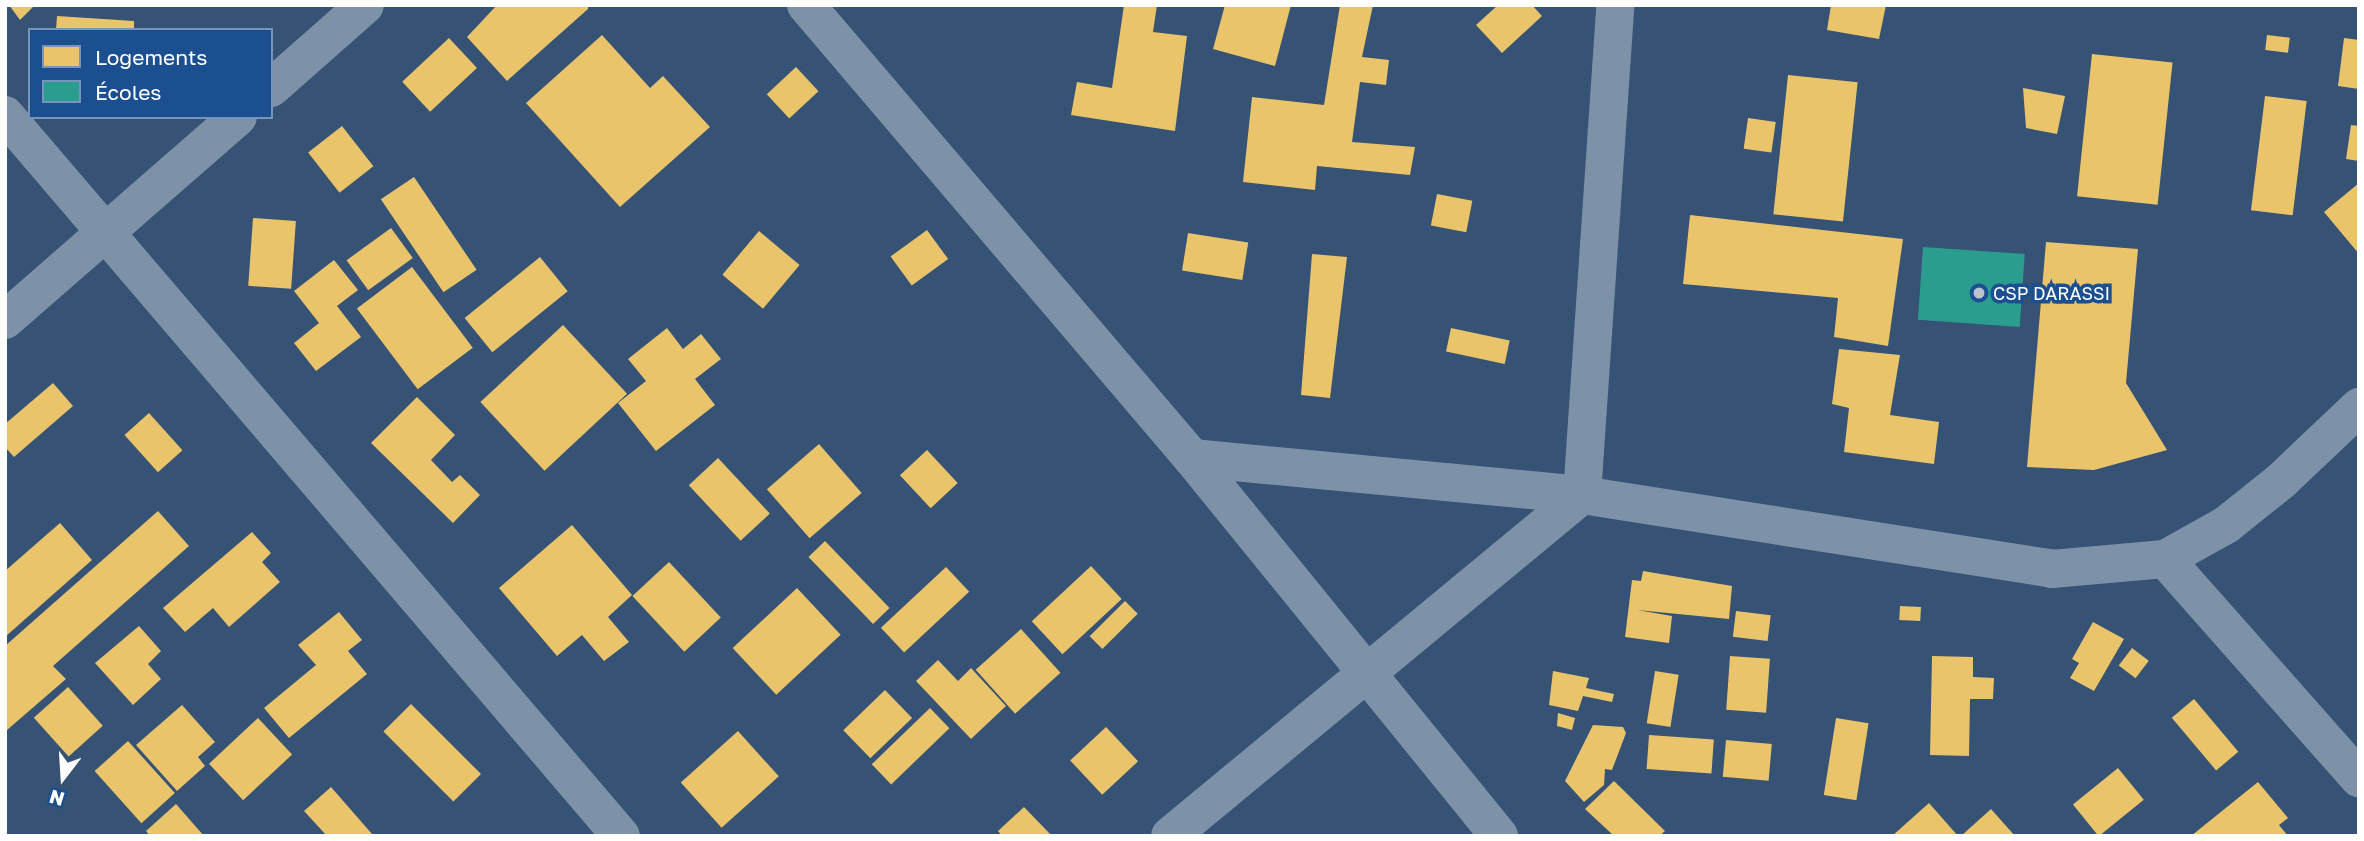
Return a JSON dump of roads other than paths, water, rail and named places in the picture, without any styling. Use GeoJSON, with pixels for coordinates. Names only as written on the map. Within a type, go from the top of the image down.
{"type":"FeatureCollection","features":[{"type":"Feature","properties":{"kind":"street"},"geometry":{"type":"LineString","coordinates":[[273,86],[365,5]]}},
{"type":"Feature","properties":{"kind":"street"},"geometry":{"type":"LineString","coordinates":[[806,5],[1192,458],[1499,836]]}},
{"type":"Feature","properties":{"kind":"street"},"geometry":{"type":"LineString","coordinates":[[1170,836],[1582,495],[1615,5]]}},
{"type":"Feature","properties":{"kind":"street"},"geometry":{"type":"LineString","coordinates":[[5,115],[621,836]]}},
{"type":"Feature","properties":{"kind":"street"},"geometry":{"type":"LineString","coordinates":[[5,320],[236,119]]}},
{"type":"Feature","properties":{"kind":"street"},"geometry":{"type":"LineString","coordinates":[[1192,458],[1582,495],[2052,569],[2165,559],[2244,510],[2359,407]]}},
{"type":"Feature","properties":{"kind":"street"},"geometry":{"type":"LineString","coordinates":[[2165,559],[2359,778]]}},
{"type":"Feature","properties":{"kind":"place","name":"CSP DARASSI"},"geometry":{"type":"Point","coordinates":[1979,293]}}]}
